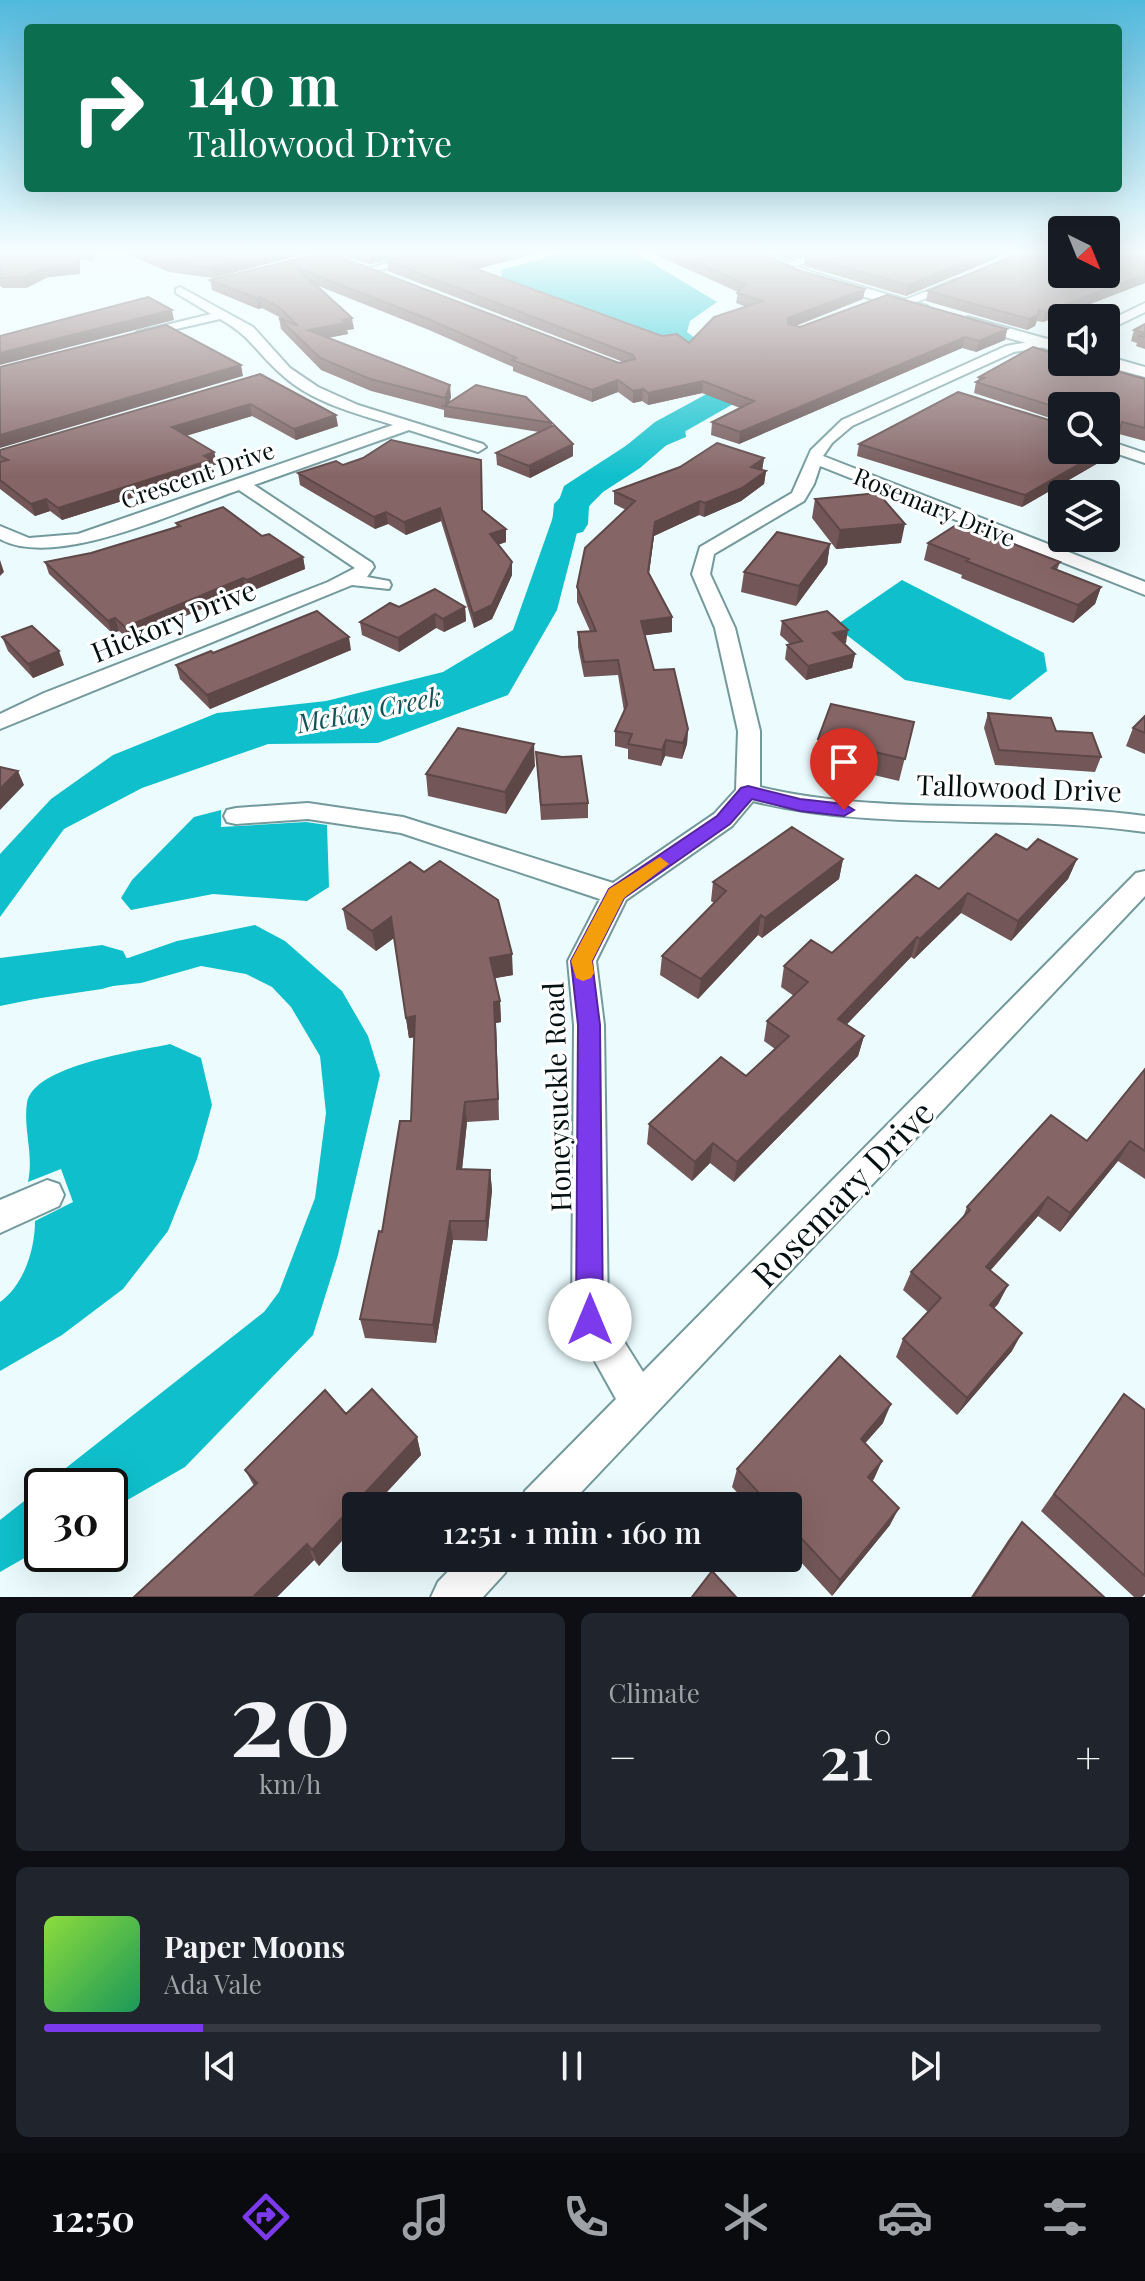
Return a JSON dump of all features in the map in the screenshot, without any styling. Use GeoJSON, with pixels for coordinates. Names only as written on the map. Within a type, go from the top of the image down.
{"type":"FeatureCollection","features":[{"type":"Feature","properties":{"kind":"street"},"geometry":{"type":"LineString","coordinates":[[134,337],[175,327]]}},
{"type":"Feature","properties":{"kind":"street"},"geometry":{"type":"LineString","coordinates":[[244,327],[249,330],[277,374],[353,408],[478,447]]}},
{"type":"Feature","properties":{"kind":"street"},"geometry":{"type":"LineString","coordinates":[[988,327],[1048,342]]}},
{"type":"Feature","properties":{"kind":"street"},"geometry":{"type":"LineString","coordinates":[[748,792],[749,731],[725,628],[701,574],[706,551],[718,541],[798,497],[809,483],[814,458],[827,438],[847,423],[1011,349],[1048,345]]}},
{"type":"Feature","properties":{"kind":"street"},"geometry":{"type":"LineString","coordinates":[[1120,365],[1145,372]]}},
{"type":"Feature","properties":{"kind":"street"},"geometry":{"type":"LineString","coordinates":[[927,386],[957,396]]}},
{"type":"Feature","properties":{"kind":"street","name":"Crescent Drive"},"geometry":{"type":"LineString","coordinates":[[0,531],[13,540],[42,546],[82,539],[409,425]]}},
{"type":"Feature","properties":{"kind":"street"},"geometry":{"type":"LineString","coordinates":[[1120,450],[1145,458]]}},
{"type":"Feature","properties":{"kind":"street","name":"Rosemary Drive"},"geometry":{"type":"LineString","coordinates":[[814,458],[1145,589]]}},
{"type":"Feature","properties":{"kind":"street"},"geometry":{"type":"LineString","coordinates":[[242,484],[357,573],[382,585]]}},
{"type":"Feature","properties":{"kind":"street","name":"Hickory Drive"},"geometry":{"type":"LineString","coordinates":[[0,722],[357,573]]}},
{"type":"Feature","properties":{"kind":"street","name":"Tallowood Drive"},"geometry":{"type":"LineString","coordinates":[[748,792],[800,805],[866,812],[1091,815],[1145,824]]}},
{"type":"Feature","properties":{"kind":"street","name":"Honeysuckle Road"},"geometry":{"type":"LineString","coordinates":[[639,1401],[590,1320],[589,1025],[582,961],[616,894],[723,820],[748,792]]}},
{"type":"Feature","properties":{"kind":"street"},"geometry":{"type":"LineString","coordinates":[[236,816],[308,811],[403,825],[616,894]]}},
{"type":"Feature","properties":{"kind":"street","name":"Rosemary Drive"},"geometry":{"type":"LineString","coordinates":[[553,1492],[1145,880]]}},
{"type":"Feature","properties":{"kind":"street"},"geometry":{"type":"LineString","coordinates":[[0,1217],[47,1195]]}},
{"type":"Feature","properties":{"kind":"street"},"geometry":{"type":"LineString","coordinates":[[453,1597],[477,1572]]}},
{"type":"Feature","properties":{"kind":"water"},"geometry":{"type":"Polygon","coordinates":[[[630,327],[688,327],[687,332],[699,341],[687,347],[630,327]]]}},
{"type":"Feature","properties":{"kind":"water"},"geometry":{"type":"Polygon","coordinates":[[[775,384],[684,420],[686,437],[610,469],[579,525],[557,610],[508,695],[378,743],[268,744],[142,788],[64,829],[0,917],[0,854],[51,799],[113,755],[217,713],[326,701],[443,672],[513,630],[564,486],[661,423],[725,398],[775,384]]]}},
{"type":"Feature","properties":{"kind":"water"},"geometry":{"type":"Polygon","coordinates":[[[902,580],[1044,653],[1047,671],[1010,700],[905,680],[835,626],[902,580]]]}},
{"type":"Feature","properties":{"kind":"water"},"geometry":{"type":"Polygon","coordinates":[[[221,810],[221,827],[306,822],[327,825],[329,887],[307,901],[213,894],[131,910],[121,898],[132,880],[194,817],[221,810]]]}},
{"type":"Feature","properties":{"kind":"water"},"geometry":{"type":"Polygon","coordinates":[[[255,925],[285,941],[342,991],[368,1036],[380,1075],[338,1255],[313,1335],[185,1467],[128,1500],[128,1468],[66,1468],[264,1312],[279,1292],[315,1198],[326,1113],[320,1056],[291,1007],[272,987],[246,974],[201,966],[141,983],[84,989],[0,1006],[0,959],[28,979],[128,958],[177,941],[255,925]]]}},
{"type":"Feature","properties":{"kind":"water"},"geometry":{"type":"Polygon","coordinates":[[[170,1044],[201,1058],[212,1105],[197,1159],[168,1231],[123,1289],[62,1335],[0,1371],[0,1302],[22,1276],[33,1243],[35,1221],[73,1202],[61,1169],[28,1182],[27,1103],[34,1090],[67,1069],[170,1044]]]}},
{"type":"Feature","properties":{"kind":"water"},"geometry":{"type":"Polygon","coordinates":[[[24,1501],[24,1558],[0,1572],[0,1520],[24,1501]]]}},
{"type":"Feature","properties":{"kind":"building"},"geometry":{"type":"Polygon","coordinates":[[[36,327],[106,327],[0,353],[0,336],[36,327]]]}},
{"type":"Feature","properties":{"kind":"building"},"geometry":{"type":"Polygon","coordinates":[[[160,327],[169,327],[241,365],[0,435],[0,367],[160,327]]]}},
{"type":"Feature","properties":{"kind":"building"},"geometry":{"type":"Polygon","coordinates":[[[288,327],[327,327],[308,330],[450,385],[445,398],[370,379],[320,358],[288,327]]]}},
{"type":"Feature","properties":{"kind":"building"},"geometry":{"type":"Polygon","coordinates":[[[445,327],[523,327],[619,363],[635,359],[633,355],[558,327],[636,327],[662,336],[677,334],[689,343],[705,327],[998,327],[1007,329],[979,341],[965,337],[740,432],[712,422],[754,401],[703,381],[648,393],[643,389],[633,391],[618,380],[592,390],[512,360],[517,358],[445,327]]]}},
{"type":"Feature","properties":{"kind":"building"},"geometry":{"type":"Polygon","coordinates":[[[1145,327],[1145,337],[1139,336],[1144,333],[1134,330],[1145,327]]]}},
{"type":"Feature","properties":{"kind":"building"},"geometry":{"type":"Polygon","coordinates":[[[1033,347],[1048,352],[1048,376],[1120,376],[1120,372],[1145,379],[1145,428],[1122,422],[1120,428],[1120,392],[1048,392],[1048,405],[976,382],[984,378],[979,377],[1033,347]]]}},
{"type":"Feature","properties":{"kind":"building"},"geometry":{"type":"Polygon","coordinates":[[[260,374],[336,415],[294,429],[250,404],[172,427],[214,452],[204,456],[211,460],[58,508],[46,499],[31,504],[0,480],[0,462],[8,460],[0,456],[0,450],[260,374]]]}},
{"type":"Feature","properties":{"kind":"building"},"geometry":{"type":"Polygon","coordinates":[[[476,385],[526,397],[552,423],[444,406],[476,385]]]}},
{"type":"Feature","properties":{"kind":"building"},"geometry":{"type":"Polygon","coordinates":[[[958,392],[1048,420],[1048,464],[1079,464],[1025,495],[859,444],[958,392]]]}},
{"type":"Feature","properties":{"kind":"building"},"geometry":{"type":"Polygon","coordinates":[[[554,425],[573,444],[529,466],[496,453],[554,425]]]}},
{"type":"Feature","properties":{"kind":"building"},"geometry":{"type":"Polygon","coordinates":[[[391,440],[481,460],[482,510],[506,529],[490,534],[512,562],[492,605],[473,614],[440,508],[404,522],[386,512],[374,517],[298,473],[336,461],[343,465],[363,458],[391,440]]]}},
{"type":"Feature","properties":{"kind":"building"},"geometry":{"type":"Polygon","coordinates":[[[717,443],[764,458],[751,467],[766,471],[742,488],[705,503],[700,501],[655,522],[648,572],[672,617],[641,621],[654,670],[674,669],[688,729],[683,743],[666,740],[662,750],[628,744],[632,734],[615,731],[627,705],[618,660],[584,662],[578,632],[596,631],[577,587],[585,548],[635,501],[614,491],[680,467],[717,443]]]}},
{"type":"Feature","properties":{"kind":"building"},"geometry":{"type":"Polygon","coordinates":[[[878,493],[905,524],[840,530],[815,499],[878,493]]]}},
{"type":"Feature","properties":{"kind":"building"},"geometry":{"type":"Polygon","coordinates":[[[223,507],[262,536],[269,534],[303,557],[247,580],[243,578],[125,627],[115,618],[108,621],[45,562],[91,553],[180,526],[176,523],[223,507]]]}},
{"type":"Feature","properties":{"kind":"building"},"geometry":{"type":"Polygon","coordinates":[[[959,523],[1060,562],[1052,568],[1101,587],[1078,605],[928,543],[959,523]]]}},
{"type":"Feature","properties":{"kind":"building"},"geometry":{"type":"Polygon","coordinates":[[[777,532],[830,544],[799,586],[744,572],[777,532]]]}},
{"type":"Feature","properties":{"kind":"building"},"geometry":{"type":"Polygon","coordinates":[[[435,589],[465,607],[443,619],[435,614],[398,638],[360,622],[390,603],[399,607],[435,589]]]}},
{"type":"Feature","properties":{"kind":"building"},"geometry":{"type":"Polygon","coordinates":[[[317,611],[349,637],[207,695],[176,665],[211,651],[213,653],[317,611]]]}},
{"type":"Feature","properties":{"kind":"building"},"geometry":{"type":"Polygon","coordinates":[[[827,611],[848,630],[833,633],[855,654],[808,666],[787,645],[802,641],[782,621],[827,611]]]}},
{"type":"Feature","properties":{"kind":"building"},"geometry":{"type":"Polygon","coordinates":[[[32,626],[59,651],[28,664],[2,637],[32,626]]]}},
{"type":"Feature","properties":{"kind":"building"},"geometry":{"type":"Polygon","coordinates":[[[831,704],[914,722],[905,759],[818,739],[831,704]]]}},
{"type":"Feature","properties":{"kind":"building"},"geometry":{"type":"Polygon","coordinates":[[[988,713],[1051,718],[1056,731],[1092,733],[1101,757],[999,750],[988,713]]]}},
{"type":"Feature","properties":{"kind":"building"},"geometry":{"type":"Polygon","coordinates":[[[1145,716],[1145,733],[1133,728],[1145,716]]]}},
{"type":"Feature","properties":{"kind":"building"},"geometry":{"type":"Polygon","coordinates":[[[458,728],[534,744],[505,792],[426,774],[458,728]]]}},
{"type":"Feature","properties":{"kind":"building"},"geometry":{"type":"Polygon","coordinates":[[[536,752],[562,757],[581,756],[588,803],[541,805],[536,752]]]}},
{"type":"Feature","properties":{"kind":"building"},"geometry":{"type":"Polygon","coordinates":[[[0,767],[18,771],[0,789],[0,767]]]}},
{"type":"Feature","properties":{"kind":"building"},"geometry":{"type":"Polygon","coordinates":[[[792,827],[843,859],[765,918],[761,915],[701,979],[662,956],[726,891],[713,882],[792,827]]]}},
{"type":"Feature","properties":{"kind":"building"},"geometry":{"type":"Polygon","coordinates":[[[996,834],[1027,850],[1038,839],[1077,859],[1018,921],[968,893],[920,939],[917,937],[838,1019],[864,1036],[737,1162],[713,1143],[695,1162],[649,1124],[721,1057],[746,1076],[789,1036],[767,1021],[808,982],[784,966],[811,940],[832,953],[916,875],[939,889],[996,834]]]}},
{"type":"Feature","properties":{"kind":"building"},"geometry":{"type":"Polygon","coordinates":[[[440,861],[498,900],[512,954],[490,958],[500,1001],[494,1002],[498,1099],[465,1102],[457,1169],[490,1170],[486,1221],[450,1221],[433,1325],[360,1319],[379,1231],[382,1232],[400,1121],[411,1121],[415,1016],[406,1018],[391,917],[372,931],[343,909],[410,862],[424,872],[440,861]]]}},
{"type":"Feature","properties":{"kind":"building"},"geometry":{"type":"Polygon","coordinates":[[[1145,1069],[1145,1151],[1130,1141],[1070,1213],[1048,1197],[986,1267],[1008,1285],[990,1305],[1022,1333],[967,1398],[903,1339],[941,1298],[911,1272],[970,1210],[967,1207],[1051,1115],[1087,1141],[1145,1069]]]}},
{"type":"Feature","properties":{"kind":"building"},"geometry":{"type":"Polygon","coordinates":[[[840,1356],[891,1404],[861,1439],[882,1461],[868,1477],[899,1508],[840,1580],[802,1539],[802,1492],[758,1492],[737,1469],[840,1356]]]}},
{"type":"Feature","properties":{"kind":"building"},"geometry":{"type":"Polygon","coordinates":[[[372,1389],[417,1437],[366,1492],[342,1492],[342,1518],[312,1550],[307,1544],[253,1597],[134,1597],[257,1483],[245,1470],[325,1390],[346,1414],[372,1389]]]}},
{"type":"Feature","properties":{"kind":"building"},"geometry":{"type":"Polygon","coordinates":[[[1124,1394],[1145,1410],[1145,1576],[1054,1494],[1124,1394]]]}},
{"type":"Feature","properties":{"kind":"building"},"geometry":{"type":"Polygon","coordinates":[[[1022,1522],[1104,1597],[973,1597],[1022,1522]]]}},
{"type":"Feature","properties":{"kind":"building"},"geometry":{"type":"Polygon","coordinates":[[[713,1572],[736,1597],[692,1597],[713,1572]]]}},
{"type":"Feature","properties":{"kind":"waterway","name":"McKay Creek"},"geometry":{"type":"LineString","coordinates":[[570,524],[572,504],[591,485],[628,461],[666,429],[760,377],[763,371],[753,363]]}},
{"type":"Feature","properties":{"kind":"waterway","name":"McKay Creek"},"geometry":{"type":"LineString","coordinates":[[0,981],[102,967]]}},
{"type":"Feature","properties":{"kind":"slow traffic"},"geometry":{"type":"LineString","coordinates":[[583,973],[582,961],[616,894],[660,864]]}},
{"type":"Feature","properties":{"kind":"route"},"geometry":{"type":"LineString","coordinates":[[590,1320],[589,1025],[582,961],[616,894],[723,820],[748,792],[800,805],[844,810]]}}]}
